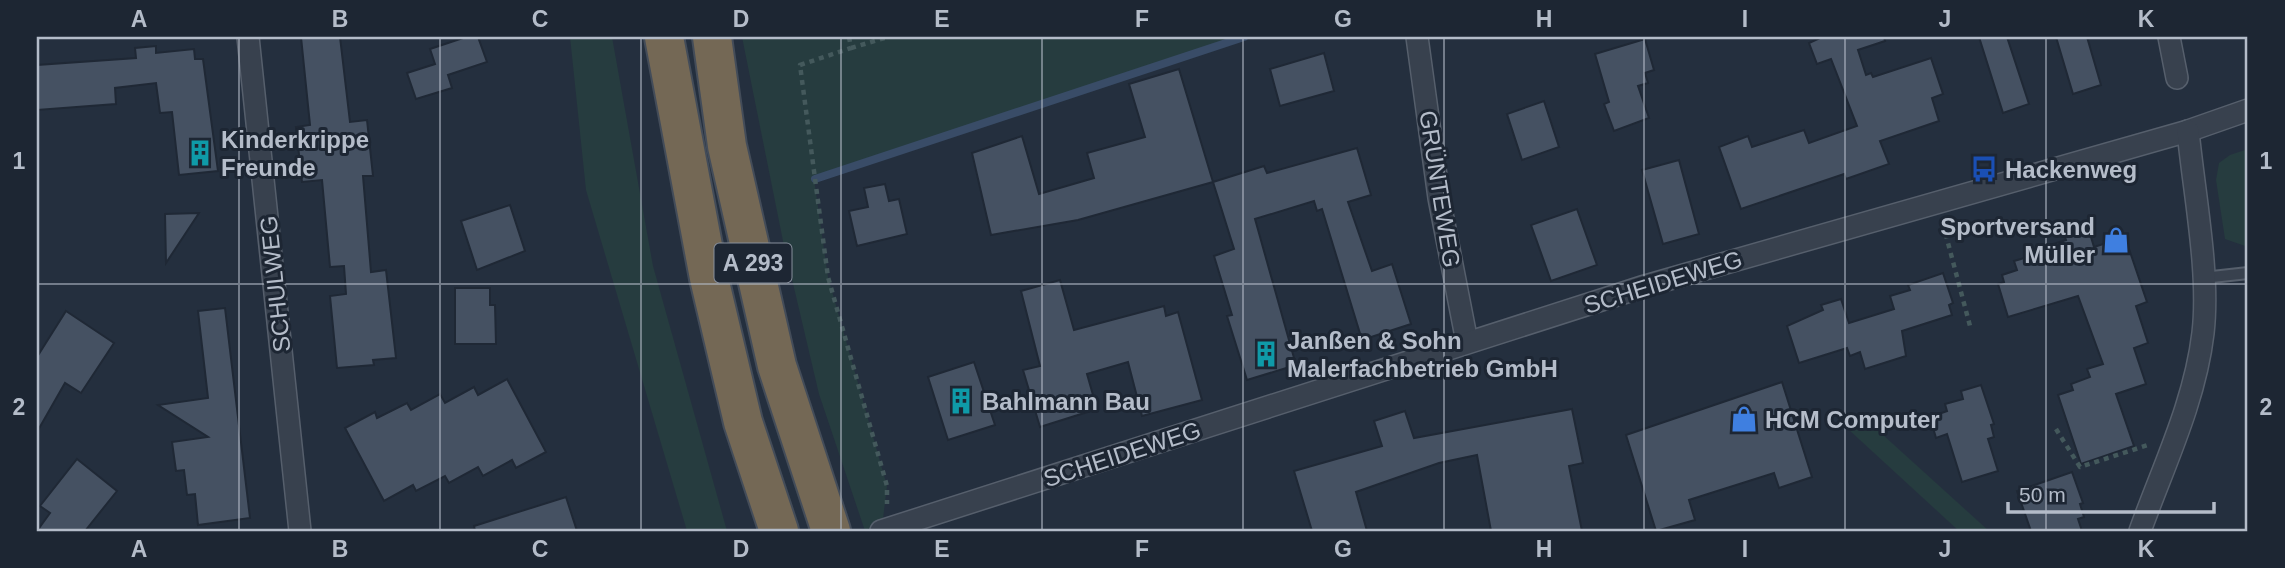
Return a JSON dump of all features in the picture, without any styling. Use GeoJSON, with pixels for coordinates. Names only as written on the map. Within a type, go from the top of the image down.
{"type":"FeatureCollection","features":[{"type":"Feature","properties":{"kind":"highway","name":"A 293"},"geometry":{"type":"LineString","coordinates":[[664,37],[709,278],[743,422],[760,516]]}},
{"type":"Feature","properties":{"kind":"highway","name":"A 293"},"geometry":{"type":"LineString","coordinates":[[712,37],[727,146],[777,366],[831,531]]}},
{"type":"Feature","properties":{"kind":"street","name":"SCHULWEG"},"geometry":{"type":"LineString","coordinates":[[248,37],[300,531]]}},
{"type":"Feature","properties":{"kind":"street","name":"GRÜNTEWEG"},"geometry":{"type":"LineString","coordinates":[[1417,37],[1439,198],[1467,342]]}},
{"type":"Feature","properties":{"kind":"street"},"geometry":{"type":"LineString","coordinates":[[2169,37],[2176,78]]}},
{"type":"Feature","properties":{"kind":"street","name":"SCHEIDEWEG"},"geometry":{"type":"LineString","coordinates":[[884,530],[1654,284],[2188,131],[2248,110]]}},
{"type":"Feature","properties":{"kind":"street"},"geometry":{"type":"LineString","coordinates":[[2140,531],[2192,389],[2203,332],[2203,278],[2188,131]]}},
{"type":"Feature","properties":{"kind":"lane"},"geometry":{"type":"LineString","coordinates":[[2203,278],[2248,273]]}},
{"type":"Feature","properties":{"kind":"path"},"geometry":{"type":"LineString","coordinates":[[849,37],[850,48]]}},
{"type":"Feature","properties":{"kind":"path"},"geometry":{"type":"LineString","coordinates":[[884,530],[887,486],[828,277],[800,65],[888,37]]}},
{"type":"Feature","properties":{"kind":"path"},"geometry":{"type":"LineString","coordinates":[[1937,203],[1970,326]]}},
{"type":"Feature","properties":{"kind":"path"},"geometry":{"type":"LineString","coordinates":[[2056,429],[2080,467],[2175,436]]}},
{"type":"Feature","properties":{"kind":"green space"},"geometry":{"type":"Polygon","coordinates":[[[570,37],[612,37],[653,266],[727,531],[687,531],[586,190],[570,37]]]}},
{"type":"Feature","properties":{"kind":"green space"},"geometry":{"type":"Polygon","coordinates":[[[742,37],[1244,37],[814,179],[828,277],[887,486],[883,519],[865,531],[819,394],[783,241],[742,37]]]}},
{"type":"Feature","properties":{"kind":"green space"},"geometry":{"type":"Polygon","coordinates":[[[2248,149],[2248,247],[2225,239],[2216,180],[2219,163],[2230,155],[2248,149]]]}},
{"type":"Feature","properties":{"kind":"green space"},"geometry":{"type":"Polygon","coordinates":[[[1861,415],[1989,531],[1959,531],[1848,429],[1861,415]]]}},
{"type":"Feature","properties":{"kind":"building"},"geometry":{"type":"Polygon","coordinates":[[[301,37],[340,37],[350,122],[367,120],[373,176],[363,176],[371,272],[386,270],[396,358],[373,360],[374,365],[337,368],[330,296],[346,294],[344,266],[330,267],[322,180],[302,182],[296,127],[310,125],[301,37]]]}},
{"type":"Feature","properties":{"kind":"building"},"geometry":{"type":"Polygon","coordinates":[[[466,37],[478,37],[487,62],[448,75],[452,88],[416,99],[407,73],[435,64],[430,49],[466,37]]]}},
{"type":"Feature","properties":{"kind":"building"},"geometry":{"type":"Polygon","coordinates":[[[1822,37],[1884,37],[1885,41],[1858,50],[1866,75],[1871,73],[1873,77],[1931,58],[1943,94],[1932,98],[1939,121],[1880,141],[1889,164],[1846,179],[1844,174],[1741,209],[1719,147],[1748,136],[1752,147],[1804,130],[1809,143],[1857,126],[1831,59],[1817,64],[1809,43],[1822,37]]]}},
{"type":"Feature","properties":{"kind":"building"},"geometry":{"type":"Polygon","coordinates":[[[1979,37],[2007,37],[2029,104],[2003,113],[1979,37]]]}},
{"type":"Feature","properties":{"kind":"building"},"geometry":{"type":"Polygon","coordinates":[[[2056,37],[2087,37],[2101,85],[2073,94],[2056,37]]]}},
{"type":"Feature","properties":{"kind":"building"},"geometry":{"type":"Polygon","coordinates":[[[1645,39],[1654,70],[1645,73],[1648,83],[1638,86],[1649,118],[1614,131],[1604,104],[1609,102],[1595,54],[1645,39]]]}},
{"type":"Feature","properties":{"kind":"building"},"geometry":{"type":"Polygon","coordinates":[[[156,46],[156,53],[194,49],[195,59],[203,59],[218,171],[179,175],[172,112],[160,113],[156,83],[115,88],[116,104],[37,110],[37,65],[136,58],[135,48],[156,46]]]}},
{"type":"Feature","properties":{"kind":"building"},"geometry":{"type":"Polygon","coordinates":[[[1324,53],[1334,91],[1280,106],[1270,69],[1324,53]]]}},
{"type":"Feature","properties":{"kind":"building"},"geometry":{"type":"Polygon","coordinates":[[[1179,69],[1213,182],[1078,220],[991,235],[972,153],[1022,136],[1039,194],[1094,178],[1087,153],[1145,137],[1129,84],[1179,69]]]}},
{"type":"Feature","properties":{"kind":"building"},"geometry":{"type":"Polygon","coordinates":[[[1544,101],[1559,147],[1522,160],[1507,114],[1544,101]]]}},
{"type":"Feature","properties":{"kind":"building"},"geometry":{"type":"Polygon","coordinates":[[[1357,148],[1371,195],[1348,202],[1372,271],[1392,264],[1411,324],[1362,340],[1322,209],[1317,211],[1314,201],[1255,219],[1296,365],[1247,380],[1227,316],[1232,315],[1214,256],[1234,249],[1213,182],[1264,166],[1267,173],[1357,148]]]}},
{"type":"Feature","properties":{"kind":"building"},"geometry":{"type":"Polygon","coordinates":[[[1679,160],[1699,234],[1663,244],[1642,170],[1679,160]]]}},
{"type":"Feature","properties":{"kind":"building"},"geometry":{"type":"Polygon","coordinates":[[[885,184],[889,201],[899,199],[907,234],[857,246],[849,211],[868,207],[864,188],[885,184]]]}},
{"type":"Feature","properties":{"kind":"building"},"geometry":{"type":"Polygon","coordinates":[[[510,205],[525,251],[477,270],[461,221],[510,205]]]}},
{"type":"Feature","properties":{"kind":"building"},"geometry":{"type":"Polygon","coordinates":[[[1577,209],[1597,265],[1551,281],[1531,225],[1577,209]]]}},
{"type":"Feature","properties":{"kind":"building"},"geometry":{"type":"Polygon","coordinates":[[[199,213],[166,263],[165,214],[199,213]]]}},
{"type":"Feature","properties":{"kind":"building"},"geometry":{"type":"Polygon","coordinates":[[[2088,227],[2094,247],[2125,237],[2147,302],[2136,306],[2148,343],[2134,348],[2146,384],[2116,394],[2134,446],[2081,464],[2058,395],[2073,390],[2071,384],[2090,377],[2087,369],[2103,364],[2078,296],[2008,317],[1998,284],[2004,282],[2002,275],[2017,270],[2014,261],[2048,251],[2047,246],[2066,240],[2064,234],[2088,227]]]}},
{"type":"Feature","properties":{"kind":"building"},"geometry":{"type":"Polygon","coordinates":[[[1943,273],[1953,303],[1949,305],[1952,315],[1902,331],[1906,356],[1865,369],[1860,352],[1850,356],[1847,348],[1799,363],[1787,326],[1823,310],[1821,305],[1841,299],[1849,323],[1894,309],[1890,296],[1910,290],[1908,285],[1943,273]]]}},
{"type":"Feature","properties":{"kind":"building"},"geometry":{"type":"Polygon","coordinates":[[[1060,280],[1074,330],[1164,306],[1166,316],[1178,312],[1202,400],[1142,416],[1128,362],[1087,374],[1097,409],[1040,427],[1023,370],[1040,366],[1021,291],[1060,280]]]}},
{"type":"Feature","properties":{"kind":"building"},"geometry":{"type":"Polygon","coordinates":[[[455,288],[490,288],[490,305],[495,305],[496,344],[455,344],[455,288]]]}},
{"type":"Feature","properties":{"kind":"building"},"geometry":{"type":"Polygon","coordinates":[[[225,308],[250,518],[198,525],[195,494],[187,495],[184,470],[176,471],[172,442],[208,437],[158,405],[208,398],[198,311],[225,308]]]}},
{"type":"Feature","properties":{"kind":"building"},"geometry":{"type":"Polygon","coordinates":[[[66,311],[114,343],[81,393],[65,383],[37,432],[37,357],[66,311]]]}},
{"type":"Feature","properties":{"kind":"building","name":"Bahlmann Bau"},"geometry":{"type":"Polygon","coordinates":[[[974,362],[995,425],[948,440],[928,377],[974,362]]]}},
{"type":"Feature","properties":{"kind":"building"},"geometry":{"type":"Polygon","coordinates":[[[507,379],[546,452],[516,468],[512,460],[483,476],[478,467],[449,483],[445,476],[416,491],[413,485],[384,501],[345,428],[375,412],[377,418],[407,403],[411,410],[440,394],[445,403],[474,387],[478,395],[507,379]]]}},
{"type":"Feature","properties":{"kind":"building"},"geometry":{"type":"Polygon","coordinates":[[[1782,382],[1812,477],[1779,488],[1774,473],[1689,500],[1695,520],[1656,531],[1626,435],[1782,382]]]}},
{"type":"Feature","properties":{"kind":"building"},"geometry":{"type":"Polygon","coordinates":[[[1981,385],[1994,424],[1991,425],[1994,437],[1988,439],[1998,471],[1962,482],[1947,434],[1936,438],[1930,417],[1947,411],[1945,404],[1963,399],[1961,391],[1981,385]]]}},
{"type":"Feature","properties":{"kind":"building"},"geometry":{"type":"Polygon","coordinates":[[[1572,409],[1583,463],[1569,466],[1582,531],[1491,531],[1477,455],[1439,463],[1356,492],[1367,531],[1312,531],[1294,471],[1382,446],[1374,421],[1405,411],[1414,438],[1572,409]]]}},
{"type":"Feature","properties":{"kind":"building"},"geometry":{"type":"Polygon","coordinates":[[[77,459],[117,491],[85,531],[37,531],[50,513],[40,506],[77,459]]]}},
{"type":"Feature","properties":{"kind":"building"},"geometry":{"type":"Polygon","coordinates":[[[2072,472],[2083,503],[2080,504],[2084,517],[2078,519],[2082,531],[2031,531],[2017,491],[2072,472]]]}},
{"type":"Feature","properties":{"kind":"building"},"geometry":{"type":"Polygon","coordinates":[[[566,497],[577,531],[475,531],[474,526],[566,497]]]}},
{"type":"Feature","properties":{"kind":"waterway"},"geometry":{"type":"LineString","coordinates":[[815,179],[1244,37]]}},
{"type":"Feature","properties":{"kind":"place","name":"Kinderkrippe Freunde"},"geometry":{"type":"Point","coordinates":[200,153]}},
{"type":"Feature","properties":{"kind":"place","name":"Hackenweg"},"geometry":{"type":"Point","coordinates":[1984,169]}},
{"type":"Feature","properties":{"kind":"place","name":"Sportversand Müller"},"geometry":{"type":"Point","coordinates":[2116,240]}},
{"type":"Feature","properties":{"kind":"place","name":"Janßen & Sohn Malerfachbetrieb GmbH"},"geometry":{"type":"Point","coordinates":[1266,354]}},
{"type":"Feature","properties":{"kind":"place","name":"Bahlmann Bau"},"geometry":{"type":"Point","coordinates":[961,401]}},
{"type":"Feature","properties":{"kind":"place","name":"HCM Computer"},"geometry":{"type":"Point","coordinates":[1744,419]}}]}
